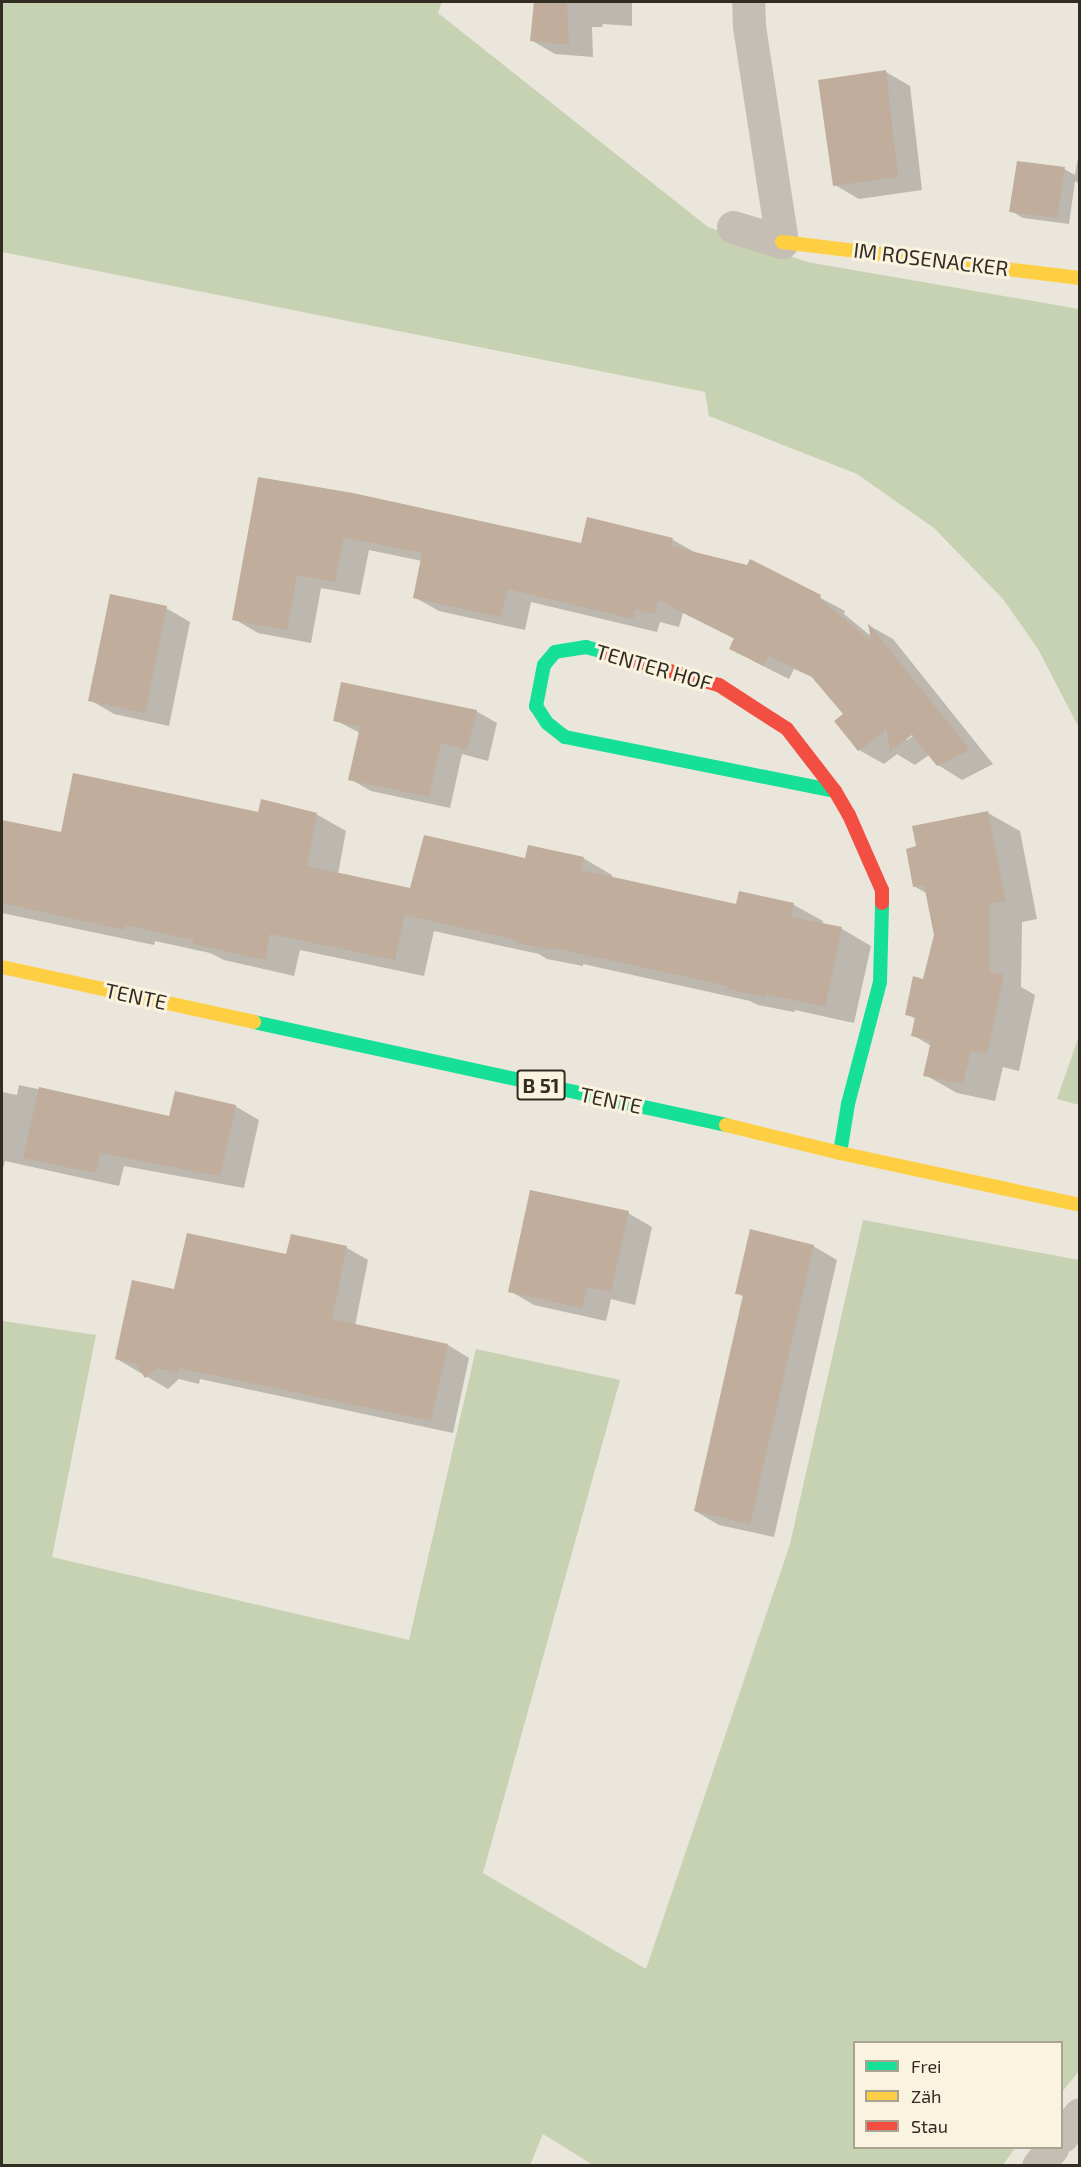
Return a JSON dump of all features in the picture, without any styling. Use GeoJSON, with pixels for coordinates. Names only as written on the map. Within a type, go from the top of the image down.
{"type":"FeatureCollection","features":[{"type":"Feature","properties":{"kind":"street"},"geometry":{"type":"LineString","coordinates":[[748,2],[749,26],[783,242]]}},
{"type":"Feature","properties":{"kind":"street","name":"IM ROSENACKER"},"geometry":{"type":"LineString","coordinates":[[733,227],[783,242],[1080,278]]}},
{"type":"Feature","properties":{"kind":"street","name":"TENTER HOF"},"geometry":{"type":"LineString","coordinates":[[836,791],[565,737],[547,723],[536,706],[544,665],[555,652],[586,647],[719,685],[787,729],[836,791],[882,890],[880,982],[848,1104],[840,1153]]}},
{"type":"Feature","properties":{"kind":"street","name":"TENTE"},"geometry":{"type":"LineString","coordinates":[[2,967],[751,1130],[840,1153],[1080,1206]]}},
{"type":"Feature","properties":{"kind":"street"},"geometry":{"type":"LineString","coordinates":[[1063,2135],[1080,2114]]}},
{"type":"Feature","properties":{"kind":"street"},"geometry":{"type":"LineString","coordinates":[[1038,2166],[1051,2149]]}},
{"type":"Feature","properties":{"kind":"green space"},"geometry":{"type":"Polygon","coordinates":[[[2,2],[442,2],[438,13],[708,227],[807,262],[1079,309],[1079,728],[1038,649],[1003,599],[934,528],[857,474],[709,416],[705,392],[2,252],[2,2]]]}},
{"type":"Feature","properties":{"kind":"green space"},"geometry":{"type":"Polygon","coordinates":[[[1079,1036],[1079,1105],[1057,1099],[1079,1036]]]}},
{"type":"Feature","properties":{"kind":"green space"},"geometry":{"type":"Polygon","coordinates":[[[863,1220],[1079,1260],[1079,2071],[1063,2091],[1063,2041],[853,2041],[853,2149],[1014,2149],[1003,2165],[593,2165],[543,2134],[530,2165],[2,2165],[3,1321],[96,1335],[52,1557],[409,1640],[476,1349],[620,1380],[483,1873],[646,1969],[790,1544],[863,1220]]]}},
{"type":"Feature","properties":{"kind":"building"},"geometry":{"type":"Polygon","coordinates":[[[534,2],[567,2],[569,45],[530,41],[534,2]]]}},
{"type":"Feature","properties":{"kind":"building"},"geometry":{"type":"Polygon","coordinates":[[[886,70],[898,177],[833,186],[818,80],[886,70]]]}},
{"type":"Feature","properties":{"kind":"building"},"geometry":{"type":"Polygon","coordinates":[[[1017,161],[1065,167],[1057,218],[1009,212],[1017,161]]]}},
{"type":"Feature","properties":{"kind":"building"},"geometry":{"type":"Polygon","coordinates":[[[258,477],[353,493],[581,543],[587,517],[673,538],[671,546],[747,565],[750,559],[821,595],[820,599],[871,641],[868,623],[970,750],[937,766],[912,735],[890,752],[886,726],[884,732],[858,751],[834,721],[843,714],[810,675],[769,656],[764,666],[729,649],[734,638],[658,600],[655,614],[635,609],[633,619],[507,589],[501,617],[413,598],[422,553],[344,537],[335,582],[297,575],[287,630],[232,620],[258,477]]]}},
{"type":"Feature","properties":{"kind":"building"},"geometry":{"type":"Polygon","coordinates":[[[110,594],[167,606],[145,713],[88,701],[110,594]]]}},
{"type":"Feature","properties":{"kind":"building"},"geometry":{"type":"Polygon","coordinates":[[[341,682],[477,710],[467,750],[441,743],[429,797],[348,780],[360,727],[333,721],[341,682]]]}},
{"type":"Feature","properties":{"kind":"building"},"geometry":{"type":"Polygon","coordinates":[[[73,773],[258,812],[261,799],[317,813],[307,866],[410,888],[424,835],[525,858],[528,845],[584,857],[581,870],[736,904],[739,891],[794,903],[791,917],[842,927],[825,1007],[766,994],[765,997],[727,989],[728,986],[554,948],[554,950],[516,943],[517,940],[405,915],[395,960],[270,934],[265,960],[193,944],[193,940],[126,925],[124,930],[2,903],[2,820],[61,832],[73,773]]]}},
{"type":"Feature","properties":{"kind":"building"},"geometry":{"type":"Polygon","coordinates":[[[988,811],[1006,901],[990,904],[990,972],[1004,975],[987,1054],[971,1050],[963,1084],[923,1076],[931,1041],[911,1036],[915,1017],[905,1015],[913,976],[923,979],[934,935],[924,885],[913,887],[906,849],[916,846],[912,826],[988,811]]]}},
{"type":"Feature","properties":{"kind":"building"},"geometry":{"type":"Polygon","coordinates":[[[39,1087],[169,1116],[175,1091],[236,1105],[220,1176],[100,1153],[96,1173],[23,1158],[39,1087]]]}},
{"type":"Feature","properties":{"kind":"building"},"geometry":{"type":"Polygon","coordinates":[[[530,1190],[629,1211],[611,1292],[587,1287],[582,1308],[508,1292],[530,1190]]]}},
{"type":"Feature","properties":{"kind":"building"},"geometry":{"type":"Polygon","coordinates":[[[750,1229],[814,1245],[750,1524],[694,1511],[743,1295],[735,1294],[750,1229]]]}},
{"type":"Feature","properties":{"kind":"building"},"geometry":{"type":"Polygon","coordinates":[[[187,1233],[286,1254],[291,1234],[347,1246],[332,1319],[448,1344],[431,1421],[179,1368],[178,1373],[157,1368],[145,1378],[136,1364],[115,1359],[132,1280],[174,1289],[187,1233]]]}},
{"type":"Feature","properties":{"kind":"traffic: fast"},"geometry":{"type":"LineString","coordinates":[[608,653],[586,647],[555,652],[544,665],[536,706],[547,723],[565,737],[835,791]]}},
{"type":"Feature","properties":{"kind":"traffic: fast"},"geometry":{"type":"LineString","coordinates":[[840,1153],[848,1104],[880,982],[882,903]]}},
{"type":"Feature","properties":{"kind":"traffic: fast"},"geometry":{"type":"LineString","coordinates":[[254,1022],[726,1125]]}},
{"type":"Feature","properties":{"kind":"traffic: slow"},"geometry":{"type":"LineString","coordinates":[[782,242],[1080,278]]}},
{"type":"Feature","properties":{"kind":"traffic: slow"},"geometry":{"type":"LineString","coordinates":[[2,967],[254,1022]]}},
{"type":"Feature","properties":{"kind":"traffic: slow"},"geometry":{"type":"LineString","coordinates":[[726,1125],[840,1153],[1080,1205]]}},
{"type":"Feature","properties":{"kind":"traffic: jam"},"geometry":{"type":"LineString","coordinates":[[608,653],[719,685],[787,729],[835,791],[849,815],[882,890],[882,903]]}}]}
